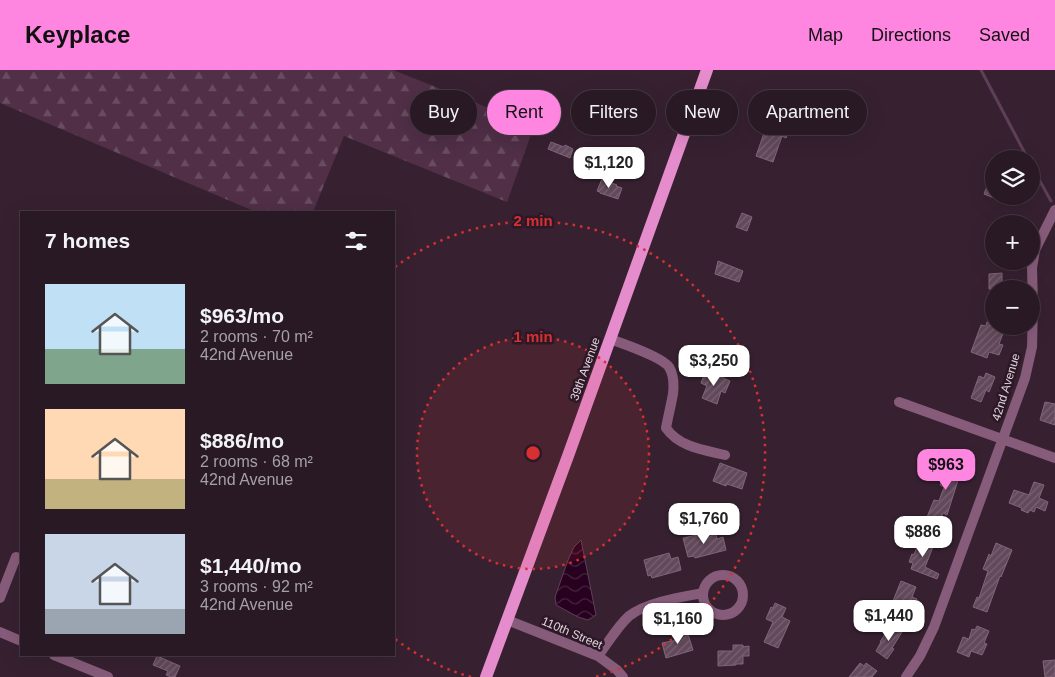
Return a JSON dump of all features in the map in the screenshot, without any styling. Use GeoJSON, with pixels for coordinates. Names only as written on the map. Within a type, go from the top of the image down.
{"type":"FeatureCollection","features":[{"type":"Feature","properties":{"kind":"main road","name":"39th Avenue"},"geometry":{"type":"LineString","coordinates":[[486,677],[707,70]]}},
{"type":"Feature","properties":{"kind":"street","name":"42nd Avenue"},"geometry":{"type":"LineString","coordinates":[[906,677],[920,656],[934,627],[1024,378],[1032,347],[1032,268],[1036,250],[1055,210]]}},
{"type":"Feature","properties":{"kind":"street"},"geometry":{"type":"LineString","coordinates":[[610,339],[660,359],[669,366],[673,376],[673,393],[666,428],[671,435],[682,443],[725,455]]}},
{"type":"Feature","properties":{"kind":"street"},"geometry":{"type":"LineString","coordinates":[[899,402],[1055,458]]}},
{"type":"Feature","properties":{"kind":"street"},"geometry":{"type":"LineString","coordinates":[[0,598],[16,557]]}},
{"type":"Feature","properties":{"kind":"street"},"geometry":{"type":"LineString","coordinates":[[719,574],[726,574],[738,580],[744,592],[744,598],[737,610],[731,614],[724,615],[711,611],[706,606],[703,593],[708,581],[719,574]]}},
{"type":"Feature","properties":{"kind":"street"},"geometry":{"type":"LineString","coordinates":[[598,656],[628,617],[640,609],[673,598],[703,593]]}},
{"type":"Feature","properties":{"kind":"street","name":"110th Street"},"geometry":{"type":"LineString","coordinates":[[507,620],[598,656],[617,670],[623,677]]}},
{"type":"Feature","properties":{"kind":"street"},"geometry":{"type":"LineString","coordinates":[[0,632],[20,641]]}},
{"type":"Feature","properties":{"kind":"street"},"geometry":{"type":"LineString","coordinates":[[56,656],[108,677]]}},
{"type":"Feature","properties":{"kind":"green space"},"geometry":{"type":"Polygon","coordinates":[[[0,70],[393,70],[443,90],[410,90],[410,135],[477,135],[477,103],[487,107],[487,135],[531,135],[507,202],[344,136],[313,211],[254,211],[0,103],[0,70]]]}},
{"type":"Feature","properties":{"kind":"water"},"geometry":{"type":"Polygon","coordinates":[[[581,540],[596,615],[588,620],[578,617],[556,605],[555,597],[568,560],[574,547],[581,540]]]}},
{"type":"Feature","properties":{"kind":"building"},"geometry":{"type":"Polygon","coordinates":[[[763,135],[787,135],[786,138],[782,136],[773,162],[756,156],[763,135]]]}},
{"type":"Feature","properties":{"kind":"building"},"geometry":{"type":"Polygon","coordinates":[[[551,142],[573,149],[570,158],[548,149],[551,142]]]}},
{"type":"Feature","properties":{"kind":"building"},"geometry":{"type":"Polygon","coordinates":[[[602,179],[622,188],[618,199],[597,191],[602,179]]]}},
{"type":"Feature","properties":{"kind":"building"},"geometry":{"type":"Polygon","coordinates":[[[742,213],[752,217],[747,231],[736,227],[742,213]]]}},
{"type":"Feature","properties":{"kind":"building"},"geometry":{"type":"Polygon","coordinates":[[[718,261],[743,271],[739,282],[715,274],[718,261]]]}},
{"type":"Feature","properties":{"kind":"building"},"geometry":{"type":"Polygon","coordinates":[[[1002,273],[1002,280],[989,280],[989,274],[1002,273]]]}},
{"type":"Feature","properties":{"kind":"building"},"geometry":{"type":"Polygon","coordinates":[[[981,325],[985,326],[985,335],[1002,335],[999,344],[1003,345],[999,355],[989,352],[987,358],[971,352],[981,325]]]}},
{"type":"Feature","properties":{"kind":"building"},"geometry":{"type":"Polygon","coordinates":[[[706,370],[730,381],[725,393],[721,391],[717,404],[702,398],[707,386],[701,383],[706,370]]]}},
{"type":"Feature","properties":{"kind":"building"},"geometry":{"type":"Polygon","coordinates":[[[986,373],[995,377],[989,392],[986,390],[981,402],[971,398],[979,376],[984,378],[986,373]]]}},
{"type":"Feature","properties":{"kind":"building"},"geometry":{"type":"Polygon","coordinates":[[[1045,402],[1055,404],[1055,425],[1040,420],[1045,402]]]}},
{"type":"Feature","properties":{"kind":"building"},"geometry":{"type":"Polygon","coordinates":[[[952,453],[964,458],[957,476],[959,477],[947,515],[943,513],[937,527],[925,522],[934,500],[939,501],[944,487],[940,485],[952,453]]]}},
{"type":"Feature","properties":{"kind":"building"},"geometry":{"type":"Polygon","coordinates":[[[720,463],[747,473],[742,489],[713,481],[720,463]]]}},
{"type":"Feature","properties":{"kind":"building"},"geometry":{"type":"Polygon","coordinates":[[[1034,482],[1044,485],[1039,498],[1048,502],[1045,511],[1036,507],[1034,512],[1030,510],[1028,513],[1021,510],[1022,508],[1009,503],[1014,490],[1029,495],[1034,482]]]}},
{"type":"Feature","properties":{"kind":"building"},"geometry":{"type":"Polygon","coordinates":[[[715,531],[717,539],[723,537],[726,550],[695,558],[694,556],[688,557],[683,538],[715,531]]]}},
{"type":"Feature","properties":{"kind":"building"},"geometry":{"type":"Polygon","coordinates":[[[921,536],[935,542],[925,567],[939,574],[937,579],[911,569],[913,563],[909,562],[912,554],[914,555],[921,536]]]}},
{"type":"Feature","properties":{"kind":"building"},"geometry":{"type":"Polygon","coordinates":[[[996,543],[1012,550],[987,612],[973,607],[977,597],[979,598],[988,571],[983,569],[996,543]]]}},
{"type":"Feature","properties":{"kind":"building"},"geometry":{"type":"Polygon","coordinates":[[[669,553],[671,559],[678,557],[681,570],[652,578],[651,575],[648,576],[644,560],[669,553]]]}},
{"type":"Feature","properties":{"kind":"building"},"geometry":{"type":"Polygon","coordinates":[[[901,581],[916,587],[912,597],[917,599],[913,609],[893,601],[901,581]]]}},
{"type":"Feature","properties":{"kind":"building"},"geometry":{"type":"Polygon","coordinates":[[[775,603],[786,608],[782,617],[790,621],[778,648],[764,642],[773,622],[766,619],[771,607],[773,608],[775,603]]]}},
{"type":"Feature","properties":{"kind":"building"},"geometry":{"type":"Polygon","coordinates":[[[891,625],[902,632],[887,659],[876,651],[891,625]]]}},
{"type":"Feature","properties":{"kind":"building"},"geometry":{"type":"Polygon","coordinates":[[[977,626],[989,631],[984,643],[987,644],[982,655],[971,651],[969,657],[957,652],[963,637],[969,639],[972,629],[975,630],[977,626]]]}},
{"type":"Feature","properties":{"kind":"building"},"geometry":{"type":"Polygon","coordinates":[[[686,628],[693,650],[666,658],[662,643],[678,640],[676,631],[686,628]]]}},
{"type":"Feature","properties":{"kind":"building"},"geometry":{"type":"Polygon","coordinates":[[[733,645],[749,646],[749,656],[743,656],[743,664],[718,666],[718,651],[733,651],[733,645]]]}},
{"type":"Feature","properties":{"kind":"building"},"geometry":{"type":"Polygon","coordinates":[[[157,656],[180,666],[175,677],[166,675],[168,671],[153,665],[157,656]]]}},
{"type":"Feature","properties":{"kind":"building"},"geometry":{"type":"Polygon","coordinates":[[[1055,660],[1055,677],[1045,677],[1043,661],[1055,660]]]}},
{"type":"Feature","properties":{"kind":"building"},"geometry":{"type":"Polygon","coordinates":[[[860,663],[864,666],[866,663],[877,671],[872,677],[849,677],[860,663]]]}},
{"type":"Feature","properties":{"kind":"waterway"},"geometry":{"type":"LineString","coordinates":[[981,70],[1023,150]]}},
{"type":"Feature","properties":{"kind":"waterway"},"geometry":{"type":"LineString","coordinates":[[1040,181],[1051,201]]}}]}
